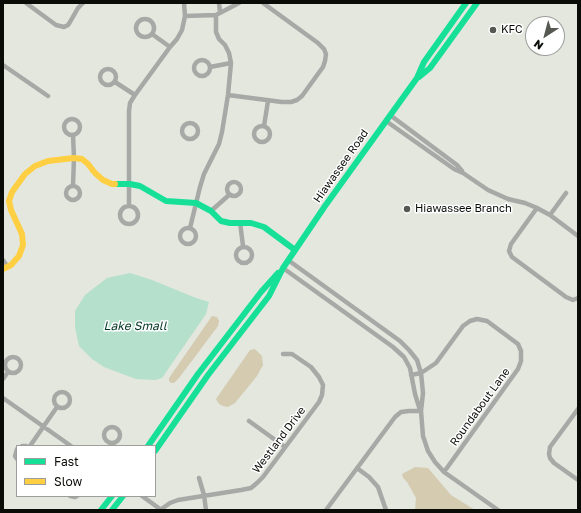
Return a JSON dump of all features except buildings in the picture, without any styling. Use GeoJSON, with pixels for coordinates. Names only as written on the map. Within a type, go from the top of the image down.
{"type":"FeatureCollection","features":[{"type":"Feature","properties":{"kind":"street"},"geometry":{"type":"LineString","coordinates":[[26,3],[56,25],[60,26],[68,25],[82,3]]}},
{"type":"Feature","properties":{"kind":"street"},"geometry":{"type":"LineString","coordinates":[[129,206],[130,103],[170,47],[177,40],[186,16],[184,3]]}},
{"type":"Feature","properties":{"kind":"street"},"geometry":{"type":"LineString","coordinates":[[190,228],[204,174],[219,144],[228,95],[231,63],[229,53],[216,32],[219,3]]}},
{"type":"Feature","properties":{"kind":"street"},"geometry":{"type":"LineString","coordinates":[[186,16],[218,13],[239,3]]}},
{"type":"Feature","properties":{"kind":"street"},"geometry":{"type":"LineString","coordinates":[[228,95],[268,101],[291,102],[302,96],[323,67],[326,54],[324,49],[263,3]]}},
{"type":"Feature","properties":{"kind":"street","name":"Hiawassee Road"},"geometry":{"type":"LineString","coordinates":[[156,450],[208,375],[269,296],[288,260],[417,78],[424,62],[466,3]]}},
{"type":"Feature","properties":{"kind":"street","name":"Hiawassee Road"},"geometry":{"type":"LineString","coordinates":[[417,78],[430,68],[477,3]]}},
{"type":"Feature","properties":{"kind":"street"},"geometry":{"type":"LineString","coordinates":[[152,34],[170,47]]}},
{"type":"Feature","properties":{"kind":"street"},"geometry":{"type":"LineString","coordinates":[[210,67],[231,63]]}},
{"type":"Feature","properties":{"kind":"street"},"geometry":{"type":"LineString","coordinates":[[3,65],[48,96]]}},
{"type":"Feature","properties":{"kind":"street"},"geometry":{"type":"LineString","coordinates":[[115,82],[135,95]]}},
{"type":"Feature","properties":{"kind":"street"},"geometry":{"type":"LineString","coordinates":[[264,126],[268,101]]}},
{"type":"Feature","properties":{"kind":"street"},"geometry":{"type":"LineString","coordinates":[[390,115],[457,165],[463,172],[492,192],[537,208],[550,215],[578,236]]}},
{"type":"Feature","properties":{"kind":"street"},"geometry":{"type":"LineString","coordinates":[[386,121],[454,169],[463,172]]}},
{"type":"Feature","properties":{"kind":"street"},"geometry":{"type":"LineString","coordinates":[[73,135],[73,185]]}},
{"type":"Feature","properties":{"kind":"street"},"geometry":{"type":"LineString","coordinates":[[3,260],[5,268],[11,265],[18,256],[23,245],[22,234],[11,210],[9,201],[12,192],[25,174],[35,166],[48,161],[74,158],[82,159],[99,177],[112,184],[130,184],[140,186],[166,201],[196,203],[221,220],[230,223],[251,223],[264,227],[295,250]]}},
{"type":"Feature","properties":{"kind":"street"},"geometry":{"type":"LineString","coordinates":[[550,215],[566,193]]}},
{"type":"Feature","properties":{"kind":"street"},"geometry":{"type":"LineString","coordinates":[[210,212],[229,195]]}},
{"type":"Feature","properties":{"kind":"street"},"geometry":{"type":"LineString","coordinates":[[129,206],[136,209],[139,215],[136,222],[130,224],[123,222],[120,216],[123,209],[129,206]]}},
{"type":"Feature","properties":{"kind":"street"},"geometry":{"type":"LineString","coordinates":[[537,208],[511,244],[509,251],[512,258],[566,297],[573,300],[578,298]]}},
{"type":"Feature","properties":{"kind":"street"},"geometry":{"type":"LineString","coordinates":[[240,222],[243,246]]}},
{"type":"Feature","properties":{"kind":"street"},"geometry":{"type":"LineString","coordinates":[[288,260],[400,341],[409,350],[416,360],[421,373],[423,394],[421,411],[423,436],[428,451],[444,472],[498,510]]}},
{"type":"Feature","properties":{"kind":"street"},"geometry":{"type":"LineString","coordinates":[[283,268],[393,347],[404,357],[410,368],[415,394],[421,411]]}},
{"type":"Feature","properties":{"kind":"street","name":"Hiawassee Road"},"geometry":{"type":"LineString","coordinates":[[149,445],[211,357],[261,292],[283,268]]}},
{"type":"Feature","properties":{"kind":"street","name":"Roundabout Lane"},"geometry":{"type":"LineString","coordinates":[[411,375],[421,373],[436,363],[463,326],[470,321],[477,319],[487,321],[518,344],[521,351],[521,361],[518,369],[444,472]]}},
{"type":"Feature","properties":{"kind":"street","name":"Westland Drive"},"geometry":{"type":"LineString","coordinates":[[160,510],[170,502],[251,488],[257,483],[319,402],[322,395],[323,385],[319,376],[312,367],[292,354],[283,354]]}},
{"type":"Feature","properties":{"kind":"street"},"geometry":{"type":"LineString","coordinates":[[3,379],[8,372]]}},
{"type":"Feature","properties":{"kind":"street"},"geometry":{"type":"LineString","coordinates":[[3,398],[70,445]]}},
{"type":"Feature","properties":{"kind":"street"},"geometry":{"type":"LineString","coordinates":[[31,445],[57,407]]}},
{"type":"Feature","properties":{"kind":"street"},"geometry":{"type":"LineString","coordinates":[[578,409],[550,448],[549,454],[554,463],[578,480]]}},
{"type":"Feature","properties":{"kind":"street"},"geometry":{"type":"LineString","coordinates":[[326,510],[395,417],[401,412],[421,411]]}},
{"type":"Feature","properties":{"kind":"street"},"geometry":{"type":"LineString","coordinates":[[249,421],[285,447]]}},
{"type":"Feature","properties":{"kind":"street"},"geometry":{"type":"LineString","coordinates":[[357,468],[369,477],[378,487],[386,510]]}},
{"type":"Feature","properties":{"kind":"street"},"geometry":{"type":"LineString","coordinates":[[199,478],[204,495],[206,510]]}},
{"type":"Feature","properties":{"kind":"street"},"geometry":{"type":"LineString","coordinates":[[101,510],[111,497]]}},
{"type":"Feature","properties":{"kind":"street"},"geometry":{"type":"LineString","coordinates":[[112,510],[122,497]]}},
{"type":"Feature","properties":{"kind":"street"},"geometry":{"type":"LineString","coordinates":[[143,497],[160,510]]}},
{"type":"Feature","properties":{"kind":"shaded area"},"geometry":{"type":"Polygon","coordinates":[[[212,316],[217,317],[219,321],[218,326],[179,378],[174,383],[171,383],[169,378],[212,316]]]}},
{"type":"Feature","properties":{"kind":"shaded area"},"geometry":{"type":"Polygon","coordinates":[[[255,349],[262,356],[263,365],[257,376],[235,403],[228,407],[219,404],[216,399],[250,350],[255,349]]]}},
{"type":"Feature","properties":{"kind":"shaded area"},"geometry":{"type":"Polygon","coordinates":[[[415,467],[428,468],[451,495],[475,510],[415,510],[416,498],[402,474],[415,467]]]}},
{"type":"Feature","properties":{"kind":"water","name":"Lake Small"},"geometry":{"type":"Polygon","coordinates":[[[130,273],[209,302],[206,314],[162,378],[155,380],[136,379],[104,367],[92,359],[79,346],[75,327],[75,311],[85,295],[107,278],[130,273]]]}},
{"type":"Feature","properties":{"kind":"traffic: fast"},"geometry":{"type":"LineString","coordinates":[[156,450],[208,375],[269,296],[283,268],[325,206],[417,78],[424,62],[466,3]]}},
{"type":"Feature","properties":{"kind":"traffic: fast"},"geometry":{"type":"LineString","coordinates":[[419,77],[430,68],[477,3]]}},
{"type":"Feature","properties":{"kind":"traffic: fast"},"geometry":{"type":"LineString","coordinates":[[115,184],[140,186],[166,201],[196,203],[211,211],[221,221],[230,223],[251,223],[264,227],[295,250]]}},
{"type":"Feature","properties":{"kind":"traffic: fast"},"geometry":{"type":"LineString","coordinates":[[149,445],[198,374],[261,292],[278,273]]}},
{"type":"Feature","properties":{"kind":"traffic: fast"},"geometry":{"type":"LineString","coordinates":[[101,510],[111,497]]}},
{"type":"Feature","properties":{"kind":"traffic: fast"},"geometry":{"type":"LineString","coordinates":[[112,510],[122,497]]}},
{"type":"Feature","properties":{"kind":"traffic: slow"},"geometry":{"type":"LineString","coordinates":[[3,269],[11,265],[19,256],[23,245],[22,234],[11,210],[9,201],[12,192],[25,174],[35,166],[48,161],[74,158],[82,159],[103,180],[115,184]]}},
{"type":"Feature","properties":{"kind":"place","name":"KFC"},"geometry":{"type":"Point","coordinates":[493,30]}},
{"type":"Feature","properties":{"kind":"place","name":"Hiawassee Branch"},"geometry":{"type":"Point","coordinates":[407,209]}}]}
